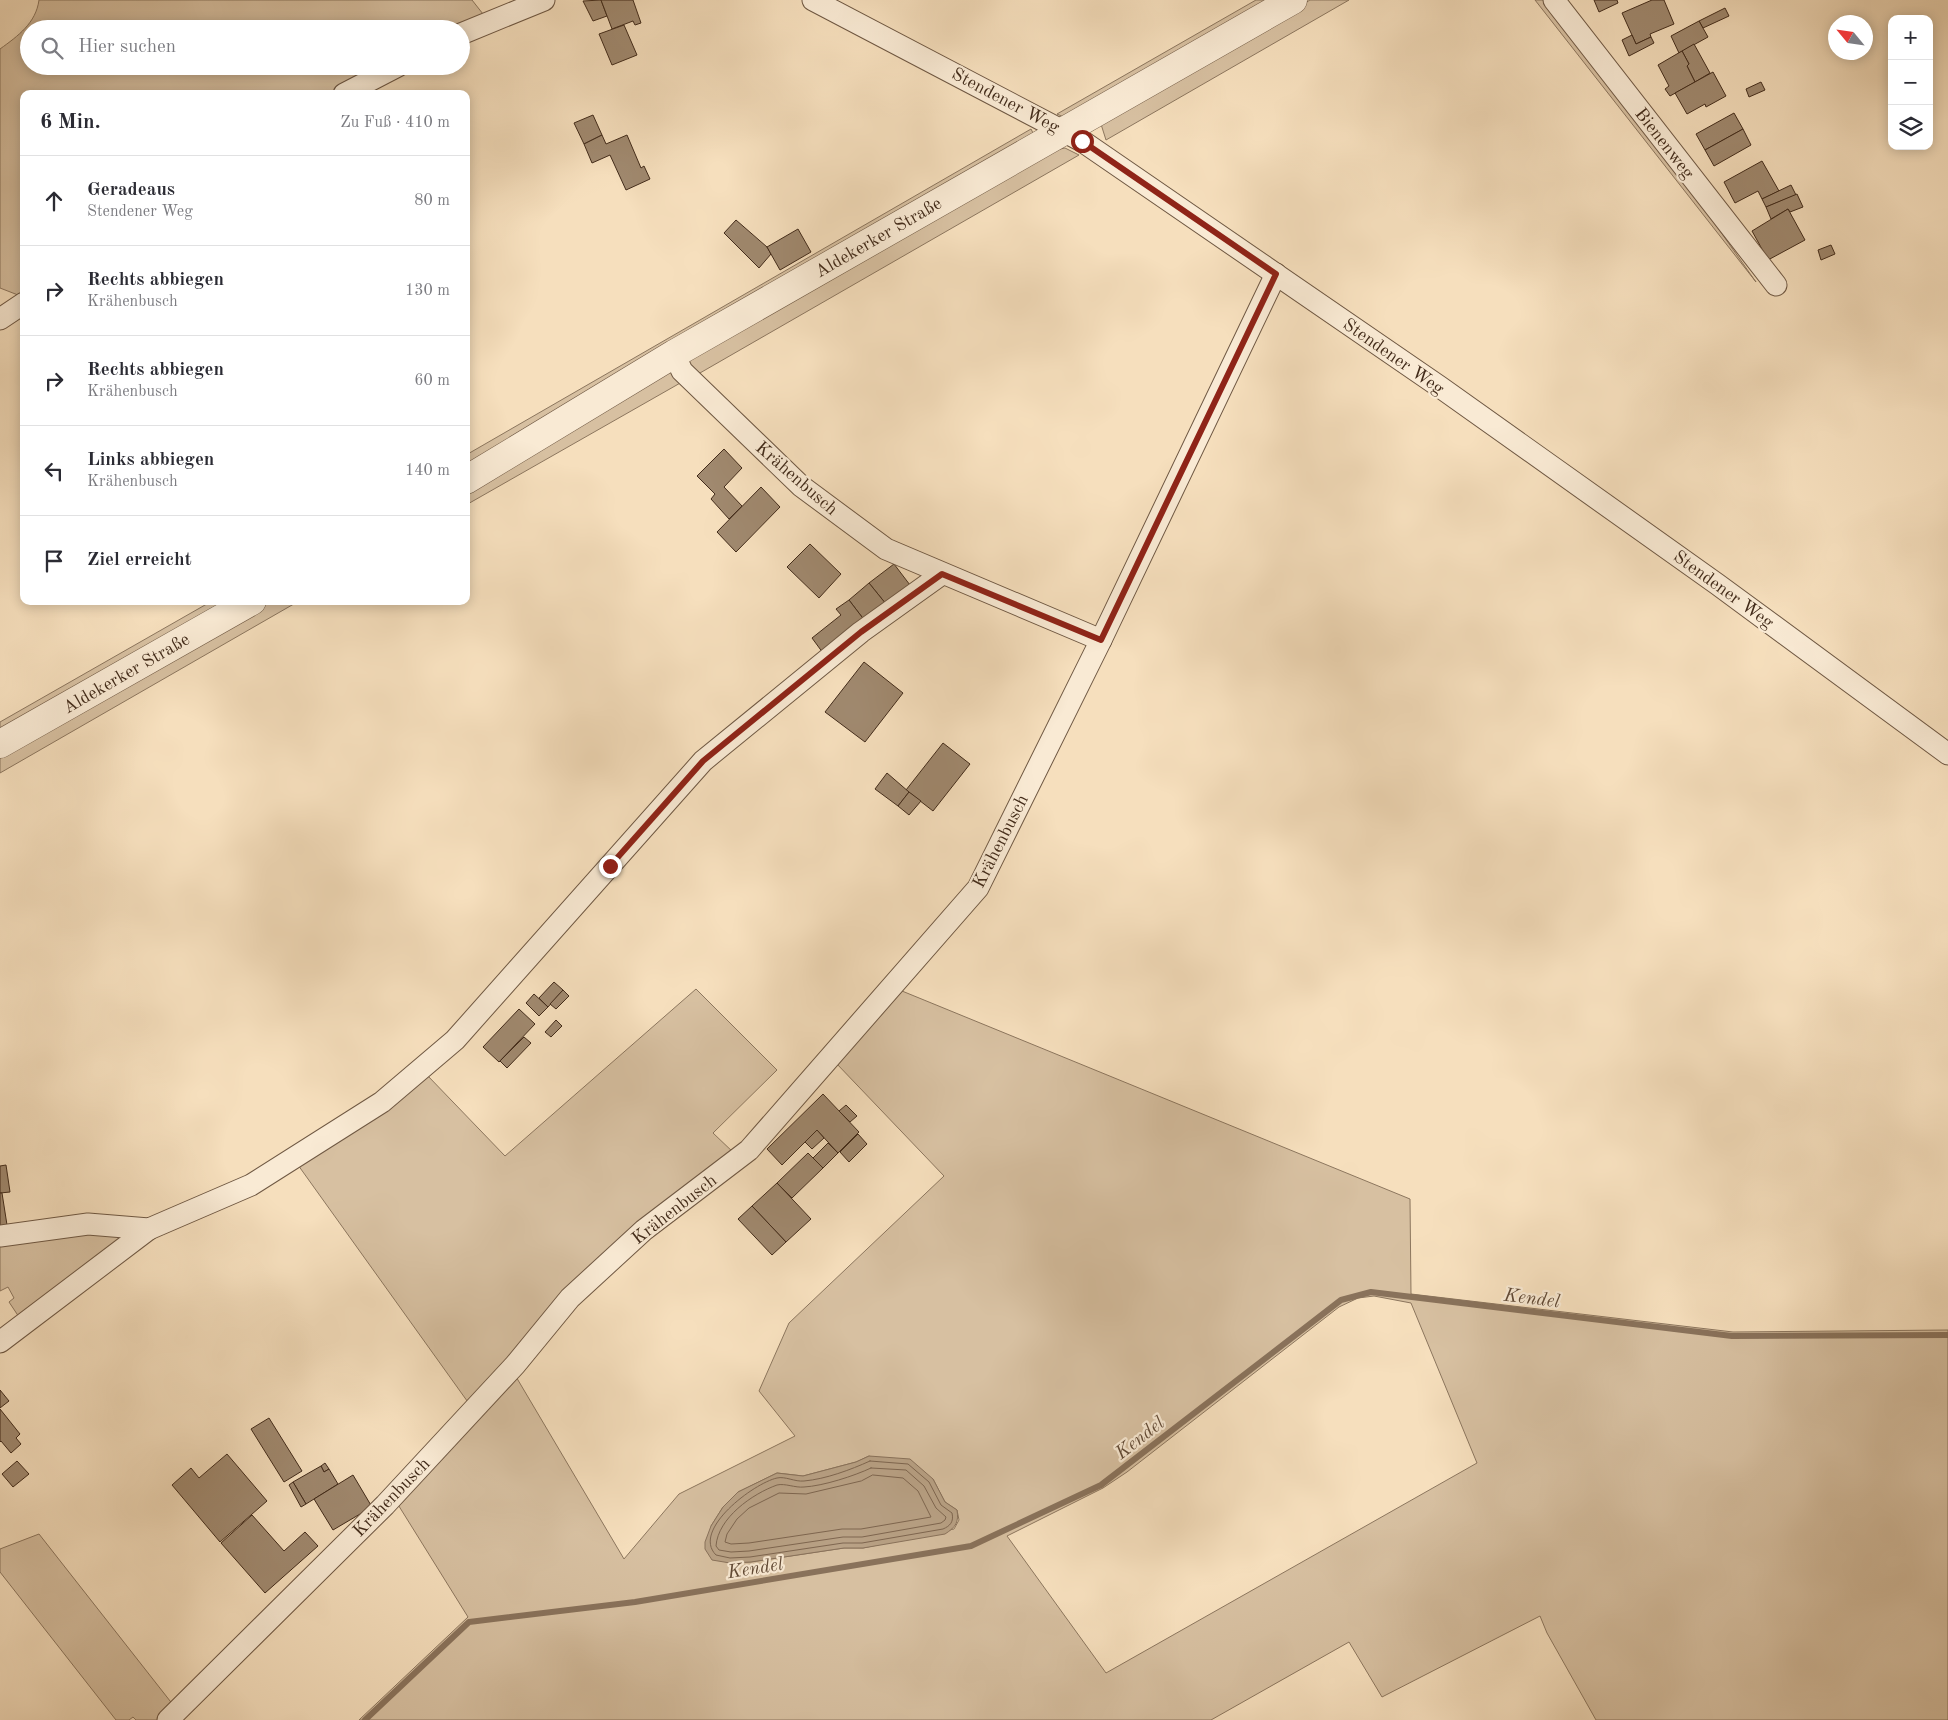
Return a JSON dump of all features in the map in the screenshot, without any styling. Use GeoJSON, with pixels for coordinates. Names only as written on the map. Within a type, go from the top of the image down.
{"type":"FeatureCollection","features":[{"type":"Feature","properties":{"kind":"street"},"geometry":{"type":"LineString","coordinates":[[470,30],[544,0]]}},
{"type":"Feature","properties":{"kind":"street","name":"Stendener Weg"},"geometry":{"type":"LineString","coordinates":[[813,0],[1064,130],[1440,387],[1717,584],[1948,754]]}},
{"type":"Feature","properties":{"kind":"street","name":"Aldekerker Straße"},"geometry":{"type":"LineString","coordinates":[[470,478],[674,354],[1293,0]]}},
{"type":"Feature","properties":{"kind":"street","name":"Bienenweg"},"geometry":{"type":"LineString","coordinates":[[1554,0],[1776,285]]}},
{"type":"Feature","properties":{"kind":"street"},"geometry":{"type":"LineString","coordinates":[[352,90],[381,75]]}},
{"type":"Feature","properties":{"kind":"street","name":"Krähenbusch"},"geometry":{"type":"LineString","coordinates":[[168,1720],[385,1505],[515,1365],[570,1298],[644,1230],[749,1150],[978,888],[1101,640],[1276,274]]}},
{"type":"Feature","properties":{"kind":"street"},"geometry":{"type":"LineString","coordinates":[[0,318],[20,306]]}},
{"type":"Feature","properties":{"kind":"street","name":"Krähenbusch"},"geometry":{"type":"LineString","coordinates":[[674,354],[682,372],[801,486],[886,549],[1101,640]]}},
{"type":"Feature","properties":{"kind":"street"},"geometry":{"type":"LineString","coordinates":[[0,1342],[148,1229],[252,1185],[382,1102],[455,1040],[703,761],[861,632],[942,574]]}},
{"type":"Feature","properties":{"kind":"street","name":"Aldekerker Straße"},"geometry":{"type":"LineString","coordinates":[[0,744],[245,605]]}},
{"type":"Feature","properties":{"kind":"street"},"geometry":{"type":"LineString","coordinates":[[0,1236],[88,1224],[148,1229]]}},
{"type":"Feature","properties":{"kind":"shaded area"},"geometry":{"type":"Polygon","coordinates":[[[39,0],[472,0],[483,14],[470,21],[31,20],[39,0]]]}},
{"type":"Feature","properties":{"kind":"shaded area"},"geometry":{"type":"Polygon","coordinates":[[[1256,0],[1273,0],[1068,119],[1057,114],[1256,0]]]}},
{"type":"Feature","properties":{"kind":"shaded area"},"geometry":{"type":"Polygon","coordinates":[[[1310,0],[1349,0],[1106,140],[1100,121],[1310,0]]]}},
{"type":"Feature","properties":{"kind":"shaded area"},"geometry":{"type":"Polygon","coordinates":[[[1535,0],[1547,0],[1648,129],[1756,282],[1535,0]]]}},
{"type":"Feature","properties":{"kind":"shaded area"},"geometry":{"type":"Polygon","coordinates":[[[19,34],[20,75],[362,75],[334,90],[20,90],[20,294],[18,295],[0,288],[0,49],[19,34]]]}},
{"type":"Feature","properties":{"kind":"shaded area"},"geometry":{"type":"Polygon","coordinates":[[[1031,129],[1034,135],[470,463],[470,453],[1031,129]]]}},
{"type":"Feature","properties":{"kind":"shaded area"},"geometry":{"type":"Polygon","coordinates":[[[1065,148],[1079,155],[693,377],[688,364],[691,357],[1046,152],[1065,148]]]}},
{"type":"Feature","properties":{"kind":"shaded area"},"geometry":{"type":"Polygon","coordinates":[[[667,371],[675,372],[682,382],[470,503],[470,486],[667,371]]]}},
{"type":"Feature","properties":{"kind":"shaded area"},"geometry":{"type":"Polygon","coordinates":[[[205,605],[223,605],[0,734],[0,722],[205,605]]]}},
{"type":"Feature","properties":{"kind":"shaded area"},"geometry":{"type":"Polygon","coordinates":[[[264,605],[292,605],[0,773],[0,757],[264,605]]]}},
{"type":"Feature","properties":{"kind":"shaded area"},"geometry":{"type":"Polygon","coordinates":[[[696,989],[777,1070],[713,1133],[735,1154],[470,1405],[298,1165],[427,1075],[505,1156],[696,989]]]}},
{"type":"Feature","properties":{"kind":"shaded area"},"geometry":{"type":"Polygon","coordinates":[[[902,991],[1410,1199],[1411,1294],[1733,1332],[1948,1330],[1948,1720],[1596,1720],[1547,1633],[1540,1616],[1382,1697],[1349,1642],[1211,1720],[359,1720],[468,1617],[397,1503],[515,1375],[624,1559],[679,1494],[795,1436],[759,1391],[789,1323],[944,1176],[836,1063],[902,991]],[[1374,1296],[1358,1298],[1339,1307],[1127,1472],[1103,1488],[1007,1536],[1106,1673],[1477,1463],[1411,1303],[1374,1296]],[[869,1456],[856,1462],[803,1476],[777,1473],[738,1492],[723,1507],[711,1526],[730,1563],[750,1562],[844,1548],[863,1548],[954,1529],[959,1520],[957,1510],[945,1502],[933,1479],[869,1456]]]}},
{"type":"Feature","properties":{"kind":"shaded area"},"geometry":{"type":"Polygon","coordinates":[[[89,1232],[128,1232],[19,1317],[9,1302],[14,1298],[8,1287],[0,1291],[0,1244],[89,1232]]]}},
{"type":"Feature","properties":{"kind":"shaded area"},"geometry":{"type":"Polygon","coordinates":[[[39,1534],[174,1706],[159,1720],[136,1720],[133,1717],[129,1720],[116,1720],[0,1572],[0,1549],[39,1534]]]}},
{"type":"Feature","properties":{"kind":"water"},"geometry":{"type":"Polygon","coordinates":[[[869,1456],[910,1459],[933,1479],[945,1502],[957,1510],[958,1518],[952,1529],[945,1534],[863,1548],[844,1548],[751,1562],[730,1563],[712,1560],[705,1549],[705,1542],[711,1526],[723,1507],[738,1492],[777,1473],[803,1476],[856,1462],[869,1456]]]}},
{"type":"Feature","properties":{"kind":"building"},"geometry":{"type":"Polygon","coordinates":[[[601,0],[607,16],[593,21],[583,1],[601,0]]]}},
{"type":"Feature","properties":{"kind":"building"},"geometry":{"type":"Polygon","coordinates":[[[601,0],[633,0],[641,23],[635,25],[633,21],[612,29],[601,0]]]}},
{"type":"Feature","properties":{"kind":"building"},"geometry":{"type":"Polygon","coordinates":[[[1594,0],[1617,0],[1618,3],[1599,12],[1594,0]]]}},
{"type":"Feature","properties":{"kind":"building"},"geometry":{"type":"Polygon","coordinates":[[[1652,0],[1664,0],[1674,24],[1650,34],[1651,37],[1636,44],[1622,13],[1652,0]]]}},
{"type":"Feature","properties":{"kind":"building"},"geometry":{"type":"Polygon","coordinates":[[[1725,8],[1729,16],[1703,28],[1699,21],[1725,8]]]}},
{"type":"Feature","properties":{"kind":"building"},"geometry":{"type":"Polygon","coordinates":[[[1699,21],[1708,37],[1679,53],[1671,36],[1699,21]]]}},
{"type":"Feature","properties":{"kind":"building"},"geometry":{"type":"Polygon","coordinates":[[[624,25],[637,55],[612,65],[599,34],[624,25]]]}},
{"type":"Feature","properties":{"kind":"building"},"geometry":{"type":"Polygon","coordinates":[[[1632,35],[1636,44],[1651,37],[1654,43],[1629,56],[1622,40],[1632,35]]]}},
{"type":"Feature","properties":{"kind":"building"},"geometry":{"type":"Polygon","coordinates":[[[1694,44],[1710,73],[1695,82],[1682,51],[1694,44]]]}},
{"type":"Feature","properties":{"kind":"building"},"geometry":{"type":"Polygon","coordinates":[[[1682,51],[1695,82],[1670,96],[1665,89],[1669,86],[1658,65],[1682,51]]]}},
{"type":"Feature","properties":{"kind":"building"},"geometry":{"type":"Polygon","coordinates":[[[1713,72],[1726,96],[1706,107],[1705,104],[1687,114],[1675,93],[1713,72]]]}},
{"type":"Feature","properties":{"kind":"building"},"geometry":{"type":"Polygon","coordinates":[[[1761,82],[1765,90],[1749,97],[1746,89],[1761,82]]]}},
{"type":"Feature","properties":{"kind":"building"},"geometry":{"type":"Polygon","coordinates":[[[1734,113],[1743,129],[1705,150],[1696,134],[1734,113]]]}},
{"type":"Feature","properties":{"kind":"building"},"geometry":{"type":"Polygon","coordinates":[[[593,115],[602,135],[584,144],[574,123],[593,115]]]}},
{"type":"Feature","properties":{"kind":"building"},"geometry":{"type":"Polygon","coordinates":[[[1743,129],[1751,145],[1714,166],[1705,150],[1743,129]]]}},
{"type":"Feature","properties":{"kind":"building"},"geometry":{"type":"Polygon","coordinates":[[[602,135],[606,144],[627,135],[641,168],[644,166],[650,179],[626,190],[610,155],[592,163],[584,144],[602,135]]]}},
{"type":"Feature","properties":{"kind":"building"},"geometry":{"type":"Polygon","coordinates":[[[1762,161],[1779,191],[1762,199],[1758,191],[1735,203],[1724,182],[1762,161]]]}},
{"type":"Feature","properties":{"kind":"building"},"geometry":{"type":"Polygon","coordinates":[[[1791,185],[1796,195],[1766,207],[1762,199],[1791,185]]]}},
{"type":"Feature","properties":{"kind":"building"},"geometry":{"type":"Polygon","coordinates":[[[1797,194],[1803,207],[1790,212],[1788,209],[1771,219],[1766,207],[1797,194]]]}},
{"type":"Feature","properties":{"kind":"building"},"geometry":{"type":"Polygon","coordinates":[[[1788,209],[1805,240],[1768,260],[1752,231],[1788,209]]]}},
{"type":"Feature","properties":{"kind":"building"},"geometry":{"type":"Polygon","coordinates":[[[736,220],[767,247],[771,254],[759,268],[724,233],[736,220]]]}},
{"type":"Feature","properties":{"kind":"building"},"geometry":{"type":"Polygon","coordinates":[[[798,229],[811,252],[780,270],[767,247],[798,229]]]}},
{"type":"Feature","properties":{"kind":"building"},"geometry":{"type":"Polygon","coordinates":[[[1831,245],[1835,254],[1821,260],[1818,250],[1831,245]]]}},
{"type":"Feature","properties":{"kind":"building"},"geometry":{"type":"Polygon","coordinates":[[[724,449],[742,468],[724,487],[742,506],[729,519],[711,499],[715,494],[697,476],[724,449]]]}},
{"type":"Feature","properties":{"kind":"building"},"geometry":{"type":"Polygon","coordinates":[[[761,487],[780,507],[736,552],[717,532],[761,487]]]}},
{"type":"Feature","properties":{"kind":"building"},"geometry":{"type":"Polygon","coordinates":[[[810,544],[841,574],[819,598],[787,567],[810,544]]]}},
{"type":"Feature","properties":{"kind":"building"},"geometry":{"type":"Polygon","coordinates":[[[894,564],[910,585],[886,604],[869,583],[894,564]]]}},
{"type":"Feature","properties":{"kind":"building"},"geometry":{"type":"Polygon","coordinates":[[[869,583],[886,604],[865,621],[849,600],[869,583]]]}},
{"type":"Feature","properties":{"kind":"building"},"geometry":{"type":"Polygon","coordinates":[[[849,600],[865,621],[823,653],[812,638],[841,615],[836,609],[849,600]]]}},
{"type":"Feature","properties":{"kind":"building"},"geometry":{"type":"Polygon","coordinates":[[[864,662],[903,693],[865,742],[825,712],[864,662]]]}},
{"type":"Feature","properties":{"kind":"building"},"geometry":{"type":"Polygon","coordinates":[[[943,743],[970,764],[933,811],[906,790],[943,743]]]}},
{"type":"Feature","properties":{"kind":"building"},"geometry":{"type":"Polygon","coordinates":[[[887,773],[909,792],[898,806],[875,789],[887,773]]]}},
{"type":"Feature","properties":{"kind":"building"},"geometry":{"type":"Polygon","coordinates":[[[909,792],[921,801],[909,815],[898,806],[909,792]]]}},
{"type":"Feature","properties":{"kind":"building"},"geometry":{"type":"Polygon","coordinates":[[[554,982],[563,990],[548,1007],[539,998],[554,982]]]}},
{"type":"Feature","properties":{"kind":"building"},"geometry":{"type":"Polygon","coordinates":[[[563,990],[569,996],[556,1009],[550,1004],[563,990]]]}},
{"type":"Feature","properties":{"kind":"building"},"geometry":{"type":"Polygon","coordinates":[[[534,994],[548,1007],[539,1016],[526,1003],[534,994]]]}},
{"type":"Feature","properties":{"kind":"building"},"geometry":{"type":"Polygon","coordinates":[[[519,1009],[535,1024],[499,1062],[483,1047],[519,1009]]]}},
{"type":"Feature","properties":{"kind":"building"},"geometry":{"type":"Polygon","coordinates":[[[556,1020],[562,1026],[551,1037],[545,1032],[556,1020]]]}},
{"type":"Feature","properties":{"kind":"building"},"geometry":{"type":"Polygon","coordinates":[[[524,1037],[531,1043],[507,1068],[500,1061],[524,1037]]]}},
{"type":"Feature","properties":{"kind":"building"},"geometry":{"type":"Polygon","coordinates":[[[823,1094],[859,1132],[838,1153],[817,1130],[782,1165],[767,1149],[823,1094]]]}},
{"type":"Feature","properties":{"kind":"building"},"geometry":{"type":"Polygon","coordinates":[[[846,1105],[857,1116],[850,1122],[839,1111],[846,1105]]]}},
{"type":"Feature","properties":{"kind":"building"},"geometry":{"type":"Polygon","coordinates":[[[817,1130],[824,1138],[812,1149],[805,1142],[817,1130]]]}},
{"type":"Feature","properties":{"kind":"building"},"geometry":{"type":"Polygon","coordinates":[[[858,1134],[867,1144],[849,1162],[840,1152],[858,1134]]]}},
{"type":"Feature","properties":{"kind":"building"},"geometry":{"type":"Polygon","coordinates":[[[828,1143],[838,1153],[823,1168],[813,1158],[828,1143]]]}},
{"type":"Feature","properties":{"kind":"building"},"geometry":{"type":"Polygon","coordinates":[[[808,1153],[823,1168],[792,1198],[777,1183],[808,1153]]]}},
{"type":"Feature","properties":{"kind":"building"},"geometry":{"type":"Polygon","coordinates":[[[6,1165],[10,1192],[0,1193],[0,1166],[6,1165]]]}},
{"type":"Feature","properties":{"kind":"building"},"geometry":{"type":"Polygon","coordinates":[[[777,1183],[811,1219],[786,1242],[752,1206],[777,1183]]]}},
{"type":"Feature","properties":{"kind":"building"},"geometry":{"type":"Polygon","coordinates":[[[0,1193],[2,1193],[7,1225],[0,1226],[0,1193]]]}},
{"type":"Feature","properties":{"kind":"building"},"geometry":{"type":"Polygon","coordinates":[[[752,1206],[786,1242],[772,1255],[738,1219],[752,1206]]]}},
{"type":"Feature","properties":{"kind":"building"},"geometry":{"type":"Polygon","coordinates":[[[0,1390],[9,1401],[0,1408],[0,1390]]]}},
{"type":"Feature","properties":{"kind":"building"},"geometry":{"type":"Polygon","coordinates":[[[0,1409],[20,1434],[16,1438],[21,1444],[11,1453],[0,1442],[0,1409]]]}},
{"type":"Feature","properties":{"kind":"building"},"geometry":{"type":"Polygon","coordinates":[[[269,1418],[302,1471],[284,1482],[251,1429],[269,1418]]]}},
{"type":"Feature","properties":{"kind":"building"},"geometry":{"type":"Polygon","coordinates":[[[227,1454],[267,1501],[220,1542],[172,1485],[191,1468],[199,1478],[227,1454]]]}},
{"type":"Feature","properties":{"kind":"building"},"geometry":{"type":"Polygon","coordinates":[[[17,1461],[29,1474],[13,1487],[2,1474],[17,1461]]]}},
{"type":"Feature","properties":{"kind":"building"},"geometry":{"type":"Polygon","coordinates":[[[325,1463],[329,1469],[324,1472],[321,1466],[325,1463]]]}},
{"type":"Feature","properties":{"kind":"building"},"geometry":{"type":"Polygon","coordinates":[[[321,1466],[324,1472],[329,1469],[338,1484],[306,1504],[293,1482],[321,1466]]]}},
{"type":"Feature","properties":{"kind":"building"},"geometry":{"type":"Polygon","coordinates":[[[353,1475],[372,1507],[333,1530],[314,1499],[353,1475]]]}},
{"type":"Feature","properties":{"kind":"building"},"geometry":{"type":"Polygon","coordinates":[[[293,1482],[306,1504],[301,1507],[289,1485],[293,1482]]]}},
{"type":"Feature","properties":{"kind":"building"},"geometry":{"type":"Polygon","coordinates":[[[252,1515],[284,1551],[305,1532],[318,1546],[265,1593],[221,1543],[252,1515]]]}},
{"type":"Feature","properties":{"kind":"waterway","name":"Kendel"},"geometry":{"type":"LineString","coordinates":[[365,1720],[469,1622],[635,1602],[971,1546],[1101,1485],[1341,1300],[1371,1292],[1732,1336],[1948,1335]]}},
{"type":"Feature","properties":{"kind":"route"},"geometry":{"type":"LineString","coordinates":[[610,866],[703,761],[861,632],[942,574],[1101,640],[1276,274],[1082,141]]}}]}
